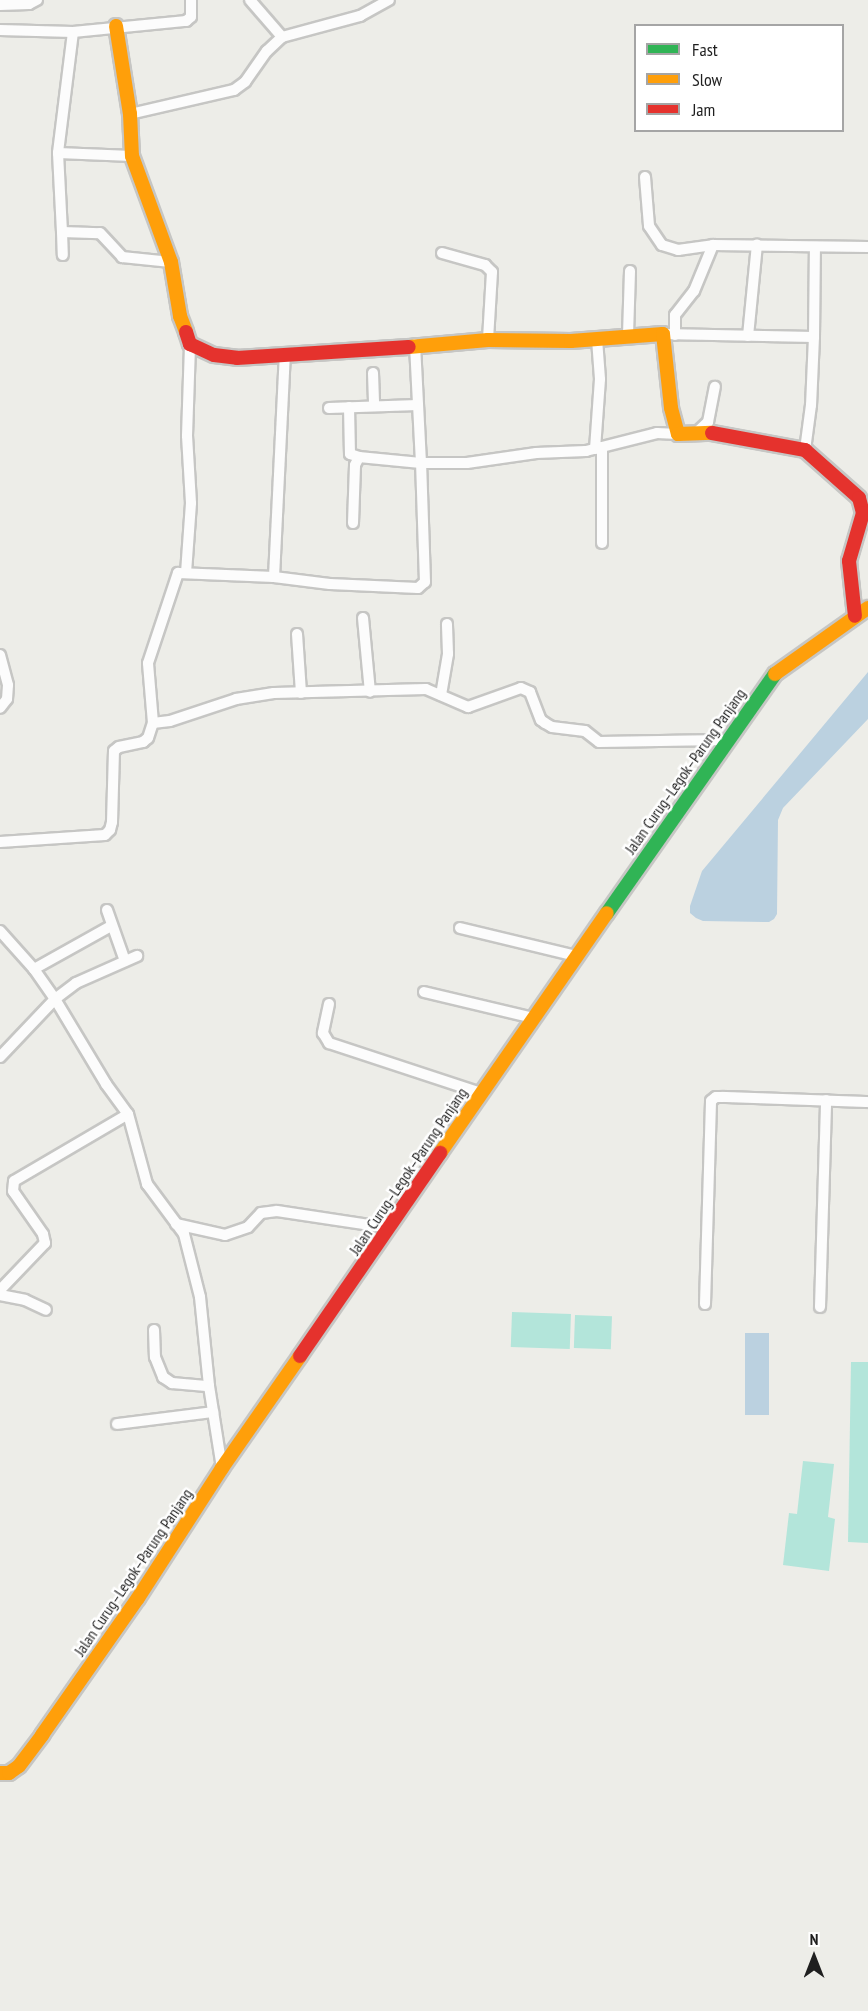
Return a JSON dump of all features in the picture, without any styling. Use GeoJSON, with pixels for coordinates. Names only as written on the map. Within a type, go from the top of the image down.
{"type":"FeatureCollection","features":[{"type":"Feature","properties":{"kind":"main road"},"geometry":{"type":"LineString","coordinates":[[116,26],[130,114],[132,156],[171,262],[180,316],[190,344],[214,355],[237,358],[488,340],[597,339],[628,335],[669,335],[671,408],[678,434],[720,434],[805,450],[859,498],[862,505],[860,529],[849,552],[855,616]]}},
{"type":"Feature","properties":{"kind":"main road","name":"Jalan Curug–Legok–Parung Panjang"},"geometry":{"type":"LineString","coordinates":[[0,1773],[14,1770],[42,1735],[138,1598],[222,1468],[481,1092],[774,673],[868,608]]}},
{"type":"Feature","properties":{"kind":"street"},"geometry":{"type":"LineString","coordinates":[[0,5],[29,4],[37,0]]}},
{"type":"Feature","properties":{"kind":"street"},"geometry":{"type":"LineString","coordinates":[[0,30],[73,32],[189,20],[191,0]]}},
{"type":"Feature","properties":{"kind":"street"},"geometry":{"type":"LineString","coordinates":[[250,0],[282,37]]}},
{"type":"Feature","properties":{"kind":"street"},"geometry":{"type":"LineString","coordinates":[[130,114],[234,90],[245,82],[267,51],[282,37],[360,16],[388,0]]}},
{"type":"Feature","properties":{"kind":"street"},"geometry":{"type":"LineString","coordinates":[[63,255],[58,153],[73,32]]}},
{"type":"Feature","properties":{"kind":"street"},"geometry":{"type":"LineString","coordinates":[[58,153],[132,156]]}},
{"type":"Feature","properties":{"kind":"street"},"geometry":{"type":"LineString","coordinates":[[645,177],[649,226],[662,245],[678,250],[713,245],[757,244],[868,247]]}},
{"type":"Feature","properties":{"kind":"street"},"geometry":{"type":"LineString","coordinates":[[63,232],[100,233],[122,257],[171,262]]}},
{"type":"Feature","properties":{"kind":"street"},"geometry":{"type":"LineString","coordinates":[[748,336],[757,244]]}},
{"type":"Feature","properties":{"kind":"street"},"geometry":{"type":"LineString","coordinates":[[713,245],[694,291],[675,315],[669,335],[814,337]]}},
{"type":"Feature","properties":{"kind":"street"},"geometry":{"type":"LineString","coordinates":[[805,450],[811,405],[815,246]]}},
{"type":"Feature","properties":{"kind":"street"},"geometry":{"type":"LineString","coordinates":[[442,253],[485,266],[492,272],[488,340]]}},
{"type":"Feature","properties":{"kind":"street"},"geometry":{"type":"LineString","coordinates":[[628,335],[630,271]]}},
{"type":"Feature","properties":{"kind":"street"},"geometry":{"type":"LineString","coordinates":[[597,339],[600,387],[598,448],[602,543]]}},
{"type":"Feature","properties":{"kind":"street"},"geometry":{"type":"LineString","coordinates":[[186,573],[191,502],[187,436],[190,344]]}},
{"type":"Feature","properties":{"kind":"street"},"geometry":{"type":"LineString","coordinates":[[0,842],[105,835],[108,832],[112,822],[114,751],[119,747],[143,742],[148,738],[153,723],[148,663],[178,573],[274,577],[397,588],[423,585],[421,463],[415,344]]}},
{"type":"Feature","properties":{"kind":"street"},"geometry":{"type":"LineString","coordinates":[[274,577],[285,356]]}},
{"type":"Feature","properties":{"kind":"street"},"geometry":{"type":"LineString","coordinates":[[373,373],[374,406]]}},
{"type":"Feature","properties":{"kind":"street"},"geometry":{"type":"LineString","coordinates":[[694,434],[708,422],[715,387]]}},
{"type":"Feature","properties":{"kind":"street"},"geometry":{"type":"LineString","coordinates":[[329,408],[418,405]]}},
{"type":"Feature","properties":{"kind":"street"},"geometry":{"type":"LineString","coordinates":[[349,407],[350,454],[359,457],[421,463],[467,463],[536,453],[598,448],[657,433],[678,434]]}},
{"type":"Feature","properties":{"kind":"street"},"geometry":{"type":"LineString","coordinates":[[353,523],[355,465],[359,457]]}},
{"type":"Feature","properties":{"kind":"street"},"geometry":{"type":"LineString","coordinates":[[363,618],[370,692]]}},
{"type":"Feature","properties":{"kind":"street"},"geometry":{"type":"LineString","coordinates":[[441,695],[447,674],[447,624]]}},
{"type":"Feature","properties":{"kind":"street"},"geometry":{"type":"LineString","coordinates":[[297,634],[301,693]]}},
{"type":"Feature","properties":{"kind":"street"},"geometry":{"type":"LineString","coordinates":[[0,655],[8,685],[7,699],[0,708]]}},
{"type":"Feature","properties":{"kind":"street"},"geometry":{"type":"LineString","coordinates":[[153,723],[170,721],[236,699],[301,693],[426,690],[468,707],[515,690],[526,689],[530,692],[541,720],[545,723],[552,727],[585,731],[599,742],[725,740]]}},
{"type":"Feature","properties":{"kind":"street"},"geometry":{"type":"LineString","coordinates":[[107,910],[125,961]]}},
{"type":"Feature","properties":{"kind":"street"},"geometry":{"type":"LineString","coordinates":[[34,969],[111,926]]}},
{"type":"Feature","properties":{"kind":"street"},"geometry":{"type":"LineString","coordinates":[[460,928],[576,956]]}},
{"type":"Feature","properties":{"kind":"street"},"geometry":{"type":"LineString","coordinates":[[0,932],[34,969],[55,999],[106,1084],[128,1114],[147,1184],[184,1234],[198,1287],[209,1386],[222,1468]]}},
{"type":"Feature","properties":{"kind":"street"},"geometry":{"type":"LineString","coordinates":[[0,1057],[55,999],[76,983],[136,956]]}},
{"type":"Feature","properties":{"kind":"street"},"geometry":{"type":"LineString","coordinates":[[424,992],[533,1018]]}},
{"type":"Feature","properties":{"kind":"street"},"geometry":{"type":"LineString","coordinates":[[329,1004],[323,1034],[329,1043],[481,1092]]}},
{"type":"Feature","properties":{"kind":"street"},"geometry":{"type":"LineString","coordinates":[[705,1304],[711,1101],[724,1097],[868,1102]]}},
{"type":"Feature","properties":{"kind":"street"},"geometry":{"type":"LineString","coordinates":[[820,1307],[826,1100]]}},
{"type":"Feature","properties":{"kind":"street"},"geometry":{"type":"LineString","coordinates":[[0,1290],[45,1243],[43,1234],[13,1191],[14,1181],[128,1114]]}},
{"type":"Feature","properties":{"kind":"street"},"geometry":{"type":"LineString","coordinates":[[176,1224],[225,1235],[248,1227],[261,1213],[277,1211],[389,1228]]}},
{"type":"Feature","properties":{"kind":"street"},"geometry":{"type":"LineString","coordinates":[[0,1295],[25,1300],[46,1310]]}},
{"type":"Feature","properties":{"kind":"street"},"geometry":{"type":"LineString","coordinates":[[154,1330],[155,1357],[163,1377],[172,1383],[209,1386]]}},
{"type":"Feature","properties":{"kind":"street"},"geometry":{"type":"LineString","coordinates":[[117,1424],[213,1412]]}},
{"type":"Feature","properties":{"kind":"shaded area"},"geometry":{"type":"Polygon","coordinates":[[[868,672],[868,719],[783,808],[778,820],[777,914],[774,919],[769,922],[703,921],[696,918],[690,913],[690,906],[702,871],[868,672]]]}},
{"type":"Feature","properties":{"kind":"shaded area"},"geometry":{"type":"Polygon","coordinates":[[[512,1312],[571,1314],[570,1349],[511,1347],[512,1312]]]}},
{"type":"Feature","properties":{"kind":"shaded area"},"geometry":{"type":"Polygon","coordinates":[[[575,1315],[612,1316],[611,1349],[574,1348],[575,1315]]]}},
{"type":"Feature","properties":{"kind":"shaded area"},"geometry":{"type":"Polygon","coordinates":[[[745,1333],[769,1333],[769,1415],[745,1415],[745,1333]]]}},
{"type":"Feature","properties":{"kind":"shaded area"},"geometry":{"type":"Polygon","coordinates":[[[851,1362],[868,1362],[868,1543],[848,1542],[851,1362]]]}},
{"type":"Feature","properties":{"kind":"shaded area"},"geometry":{"type":"Polygon","coordinates":[[[803,1461],[834,1464],[828,1517],[835,1519],[829,1571],[783,1565],[789,1513],[797,1514],[803,1461]]]}},
{"type":"Feature","properties":{"kind":"traffic: fast"},"geometry":{"type":"LineString","coordinates":[[607,913],[775,674]]}},
{"type":"Feature","properties":{"kind":"traffic: slow"},"geometry":{"type":"LineString","coordinates":[[116,26],[130,114],[132,156],[171,262],[180,316],[186,332]]}},
{"type":"Feature","properties":{"kind":"traffic: slow"},"geometry":{"type":"LineString","coordinates":[[409,347],[488,340],[571,341],[663,334],[671,408],[678,434],[712,433]]}},
{"type":"Feature","properties":{"kind":"traffic: slow"},"geometry":{"type":"LineString","coordinates":[[775,674],[868,608]]}},
{"type":"Feature","properties":{"kind":"traffic: slow"},"geometry":{"type":"LineString","coordinates":[[440,1153],[607,913]]}},
{"type":"Feature","properties":{"kind":"traffic: slow"},"geometry":{"type":"LineString","coordinates":[[0,1773],[9,1773],[19,1766],[42,1735],[138,1598],[222,1468],[300,1356]]}},
{"type":"Feature","properties":{"kind":"traffic: jam"},"geometry":{"type":"LineString","coordinates":[[186,332],[190,344],[214,355],[237,358],[409,347]]}},
{"type":"Feature","properties":{"kind":"traffic: jam"},"geometry":{"type":"LineString","coordinates":[[712,433],[805,450],[859,498],[863,513],[849,561],[855,616]]}},
{"type":"Feature","properties":{"kind":"traffic: jam"},"geometry":{"type":"LineString","coordinates":[[300,1356],[440,1153]]}}]}
